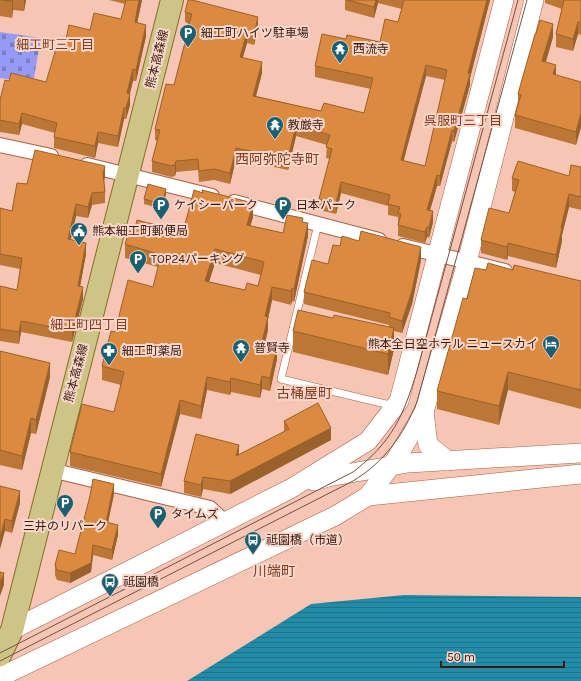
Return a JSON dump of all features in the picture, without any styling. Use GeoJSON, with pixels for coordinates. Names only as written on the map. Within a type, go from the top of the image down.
{"type":"FeatureCollection","features":[{"type":"Feature","properties":{"kind":"main road","name":"熊本高森線"},"geometry":{"type":"LineString","coordinates":[[0,655],[51,470],[172,0]]}},
{"type":"Feature","properties":{"kind":"street"},"geometry":{"type":"LineString","coordinates":[[6,633],[290,489],[368,441],[399,401],[504,0]]}},
{"type":"Feature","properties":{"kind":"street"},"geometry":{"type":"LineString","coordinates":[[0,677],[335,516],[368,496],[391,466],[424,412],[467,262],[534,0]]}},
{"type":"Feature","properties":{"kind":"street"},"geometry":{"type":"LineString","coordinates":[[0,145],[60,159]]}},
{"type":"Feature","properties":{"kind":"street"},"geometry":{"type":"LineString","coordinates":[[76,162],[128,174],[436,255],[520,275]]}},
{"type":"Feature","properties":{"kind":"street"},"geometry":{"type":"LineString","coordinates":[[424,412],[428,445],[448,460]]}},
{"type":"Feature","properties":{"kind":"street"},"geometry":{"type":"LineString","coordinates":[[290,489],[328,477],[408,463],[581,454]]}},
{"type":"Feature","properties":{"kind":"street"},"geometry":{"type":"LineString","coordinates":[[51,470],[210,508],[225,522]]}},
{"type":"Feature","properties":{"kind":"street"},"geometry":{"type":"LineString","coordinates":[[368,496],[581,474]]}},
{"type":"Feature","properties":{"kind":"lane"},"geometry":{"type":"LineString","coordinates":[[318,224],[281,379],[395,406]]}},
{"type":"Feature","properties":{"kind":"green space"},"geometry":{"type":"Polygon","coordinates":[[[0,32],[41,38],[33,83],[0,78],[0,32]]]}},
{"type":"Feature","properties":{"kind":"shaded area"},"geometry":{"type":"Polygon","coordinates":[[[404,595],[581,597],[581,681],[187,681],[311,604],[404,595]]]}},
{"type":"Feature","properties":{"kind":"building"},"geometry":{"type":"Polygon","coordinates":[[[126,0],[139,0],[135,22],[146,25],[136,70],[133,69],[127,93],[130,94],[126,108],[124,108],[118,136],[98,132],[95,146],[54,137],[57,123],[22,113],[19,124],[0,120],[0,100],[5,80],[9,81],[11,73],[46,82],[58,42],[65,44],[69,25],[90,30],[94,13],[121,19],[126,0]]]}},
{"type":"Feature","properties":{"kind":"building"},"geometry":{"type":"Polygon","coordinates":[[[188,0],[192,0],[258,17],[254,34],[247,32],[240,57],[262,62],[253,96],[321,111],[324,103],[364,113],[373,78],[315,66],[322,34],[346,39],[347,35],[380,42],[385,19],[398,22],[404,0],[487,0],[468,73],[470,74],[454,131],[452,130],[440,176],[437,175],[427,210],[433,211],[429,227],[427,227],[425,232],[398,225],[401,214],[398,213],[400,207],[388,204],[390,195],[341,182],[336,203],[319,199],[332,149],[326,147],[330,135],[296,125],[288,159],[236,148],[230,173],[214,169],[199,171],[198,159],[176,161],[175,165],[171,166],[152,161],[160,130],[155,129],[166,84],[174,85],[192,14],[185,12],[188,0]],[[426,65],[401,160],[425,166],[447,70],[426,65]]]}},
{"type":"Feature","properties":{"kind":"building"},"geometry":{"type":"Polygon","coordinates":[[[347,0],[376,0],[374,7],[347,0]]]}},
{"type":"Feature","properties":{"kind":"building"},"geometry":{"type":"Polygon","coordinates":[[[564,0],[581,0],[581,22],[578,22],[573,39],[556,34],[564,0]]]}},
{"type":"Feature","properties":{"kind":"building"},"geometry":{"type":"Polygon","coordinates":[[[540,20],[553,24],[542,61],[556,65],[553,74],[581,82],[581,113],[576,132],[515,115],[521,95],[518,94],[540,20]]]}},
{"type":"Feature","properties":{"kind":"building"},"geometry":{"type":"Polygon","coordinates":[[[35,150],[105,166],[103,173],[105,192],[92,193],[88,207],[76,204],[68,239],[86,243],[78,286],[83,287],[72,331],[21,321],[19,332],[0,329],[0,286],[17,290],[22,258],[0,254],[0,208],[12,211],[17,183],[27,184],[35,150]]]}},
{"type":"Feature","properties":{"kind":"building"},"geometry":{"type":"Polygon","coordinates":[[[518,161],[569,176],[571,165],[581,167],[581,197],[569,194],[556,255],[508,243],[507,247],[481,240],[489,208],[509,213],[519,180],[512,178],[518,161]]]}},
{"type":"Feature","properties":{"kind":"building"},"geometry":{"type":"Polygon","coordinates":[[[148,184],[166,189],[162,204],[144,199],[148,184]]]}},
{"type":"Feature","properties":{"kind":"building"},"geometry":{"type":"Polygon","coordinates":[[[194,190],[203,193],[202,190],[253,203],[247,225],[283,233],[287,215],[303,218],[302,222],[308,223],[294,289],[292,288],[291,291],[272,287],[265,316],[268,317],[262,342],[277,345],[270,378],[262,376],[260,385],[231,378],[230,382],[207,377],[201,406],[180,400],[161,474],[70,452],[82,404],[114,412],[124,372],[102,366],[111,331],[115,332],[128,280],[153,287],[161,255],[125,244],[129,231],[134,232],[137,220],[183,232],[194,190]],[[215,249],[205,281],[245,290],[247,283],[258,286],[264,262],[215,249]]]}},
{"type":"Feature","properties":{"kind":"building"},"geometry":{"type":"Polygon","coordinates":[[[361,231],[421,247],[412,291],[402,321],[389,317],[390,313],[304,292],[312,260],[328,264],[333,245],[340,246],[342,236],[359,241],[361,231]]]}},
{"type":"Feature","properties":{"kind":"building"},"geometry":{"type":"Polygon","coordinates":[[[488,263],[513,270],[514,265],[581,281],[581,390],[508,372],[499,406],[437,391],[463,298],[467,299],[475,268],[486,270],[488,263]]]}},
{"type":"Feature","properties":{"kind":"building"},"geometry":{"type":"Polygon","coordinates":[[[298,310],[333,318],[334,315],[394,328],[388,354],[293,331],[298,310]]]}},
{"type":"Feature","properties":{"kind":"building"},"geometry":{"type":"Polygon","coordinates":[[[0,351],[50,363],[36,420],[31,418],[22,456],[0,450],[0,351]]]}},
{"type":"Feature","properties":{"kind":"building"},"geometry":{"type":"Polygon","coordinates":[[[318,403],[331,428],[230,481],[203,477],[201,485],[184,481],[196,434],[239,445],[236,456],[289,429],[284,421],[318,403]]]}},
{"type":"Feature","properties":{"kind":"building"},"geometry":{"type":"Polygon","coordinates":[[[93,479],[114,484],[106,522],[118,525],[112,550],[93,545],[91,563],[70,573],[57,570],[55,565],[59,550],[75,554],[93,479]]]}},
{"type":"Feature","properties":{"kind":"building"},"geometry":{"type":"Polygon","coordinates":[[[0,486],[20,491],[12,521],[5,519],[0,537],[0,486]]]}},
{"type":"Feature","properties":{"kind":"building"},"geometry":{"type":"Polygon","coordinates":[[[0,572],[4,573],[0,584],[0,572]]]}},
{"type":"Feature","properties":{"kind":"tram line"},"geometry":{"type":"LineString","coordinates":[[0,653],[353,472],[387,439],[407,402],[417,371],[518,0]]}},
{"type":"Feature","properties":{"kind":"tram line"},"geometry":{"type":"LineString","coordinates":[[0,661],[353,481],[364,474],[383,457],[399,437],[417,402],[527,0]]}},
{"type":"Feature","properties":{"kind":"place","name":"細工町ハイツ駐車場"},"geometry":{"type":"Point","coordinates":[188,48]}},
{"type":"Feature","properties":{"kind":"place","name":"西流寺"},"geometry":{"type":"Point","coordinates":[340,64]}},
{"type":"Feature","properties":{"kind":"place","name":"教厳寺"},"geometry":{"type":"Point","coordinates":[275,140]}},
{"type":"Feature","properties":{"kind":"place","name":"ケイシーパーク"},"geometry":{"type":"Point","coordinates":[161,220]}},
{"type":"Feature","properties":{"kind":"place","name":"日本パーク"},"geometry":{"type":"Point","coordinates":[283,220]}},
{"type":"Feature","properties":{"kind":"place","name":"熊本細工町郵便局"},"geometry":{"type":"Point","coordinates":[79,246]}},
{"type":"Feature","properties":{"kind":"place","name":"TOP24パーキング"},"geometry":{"type":"Point","coordinates":[138,274]}},
{"type":"Feature","properties":{"kind":"place","name":"熊本全日空ホテル ニュースカイ"},"geometry":{"type":"Point","coordinates":[551,359]}},
{"type":"Feature","properties":{"kind":"place","name":"普賢寺"},"geometry":{"type":"Point","coordinates":[241,363]}},
{"type":"Feature","properties":{"kind":"place","name":"細工町薬局"},"geometry":{"type":"Point","coordinates":[109,366]}},
{"type":"Feature","properties":{"kind":"place","name":"三井のリパーク"},"geometry":{"type":"Point","coordinates":[65,518]}},
{"type":"Feature","properties":{"kind":"place","name":"タイムズ"},"geometry":{"type":"Point","coordinates":[158,529]}},
{"type":"Feature","properties":{"kind":"place","name":"祗園橋（市道）"},"geometry":{"type":"Point","coordinates":[253,555]}},
{"type":"Feature","properties":{"kind":"place","name":"祗園橋"},"geometry":{"type":"Point","coordinates":[110,597]}},
{"type":"Feature","properties":{"kind":"district","name":"細工町三丁目"},"geometry":{"type":"Point","coordinates":[55,44]}},
{"type":"Feature","properties":{"kind":"district","name":"呉服町三丁目"},"geometry":{"type":"Point","coordinates":[463,120]}},
{"type":"Feature","properties":{"kind":"district","name":"西阿弥陀寺町"},"geometry":{"type":"Point","coordinates":[277,159]}},
{"type":"Feature","properties":{"kind":"district","name":"細工町四丁目"},"geometry":{"type":"Point","coordinates":[89,324]}},
{"type":"Feature","properties":{"kind":"district","name":"古桶屋町"},"geometry":{"type":"Point","coordinates":[304,393]}},
{"type":"Feature","properties":{"kind":"district","name":"川端町"},"geometry":{"type":"Point","coordinates":[274,571]}}]}
